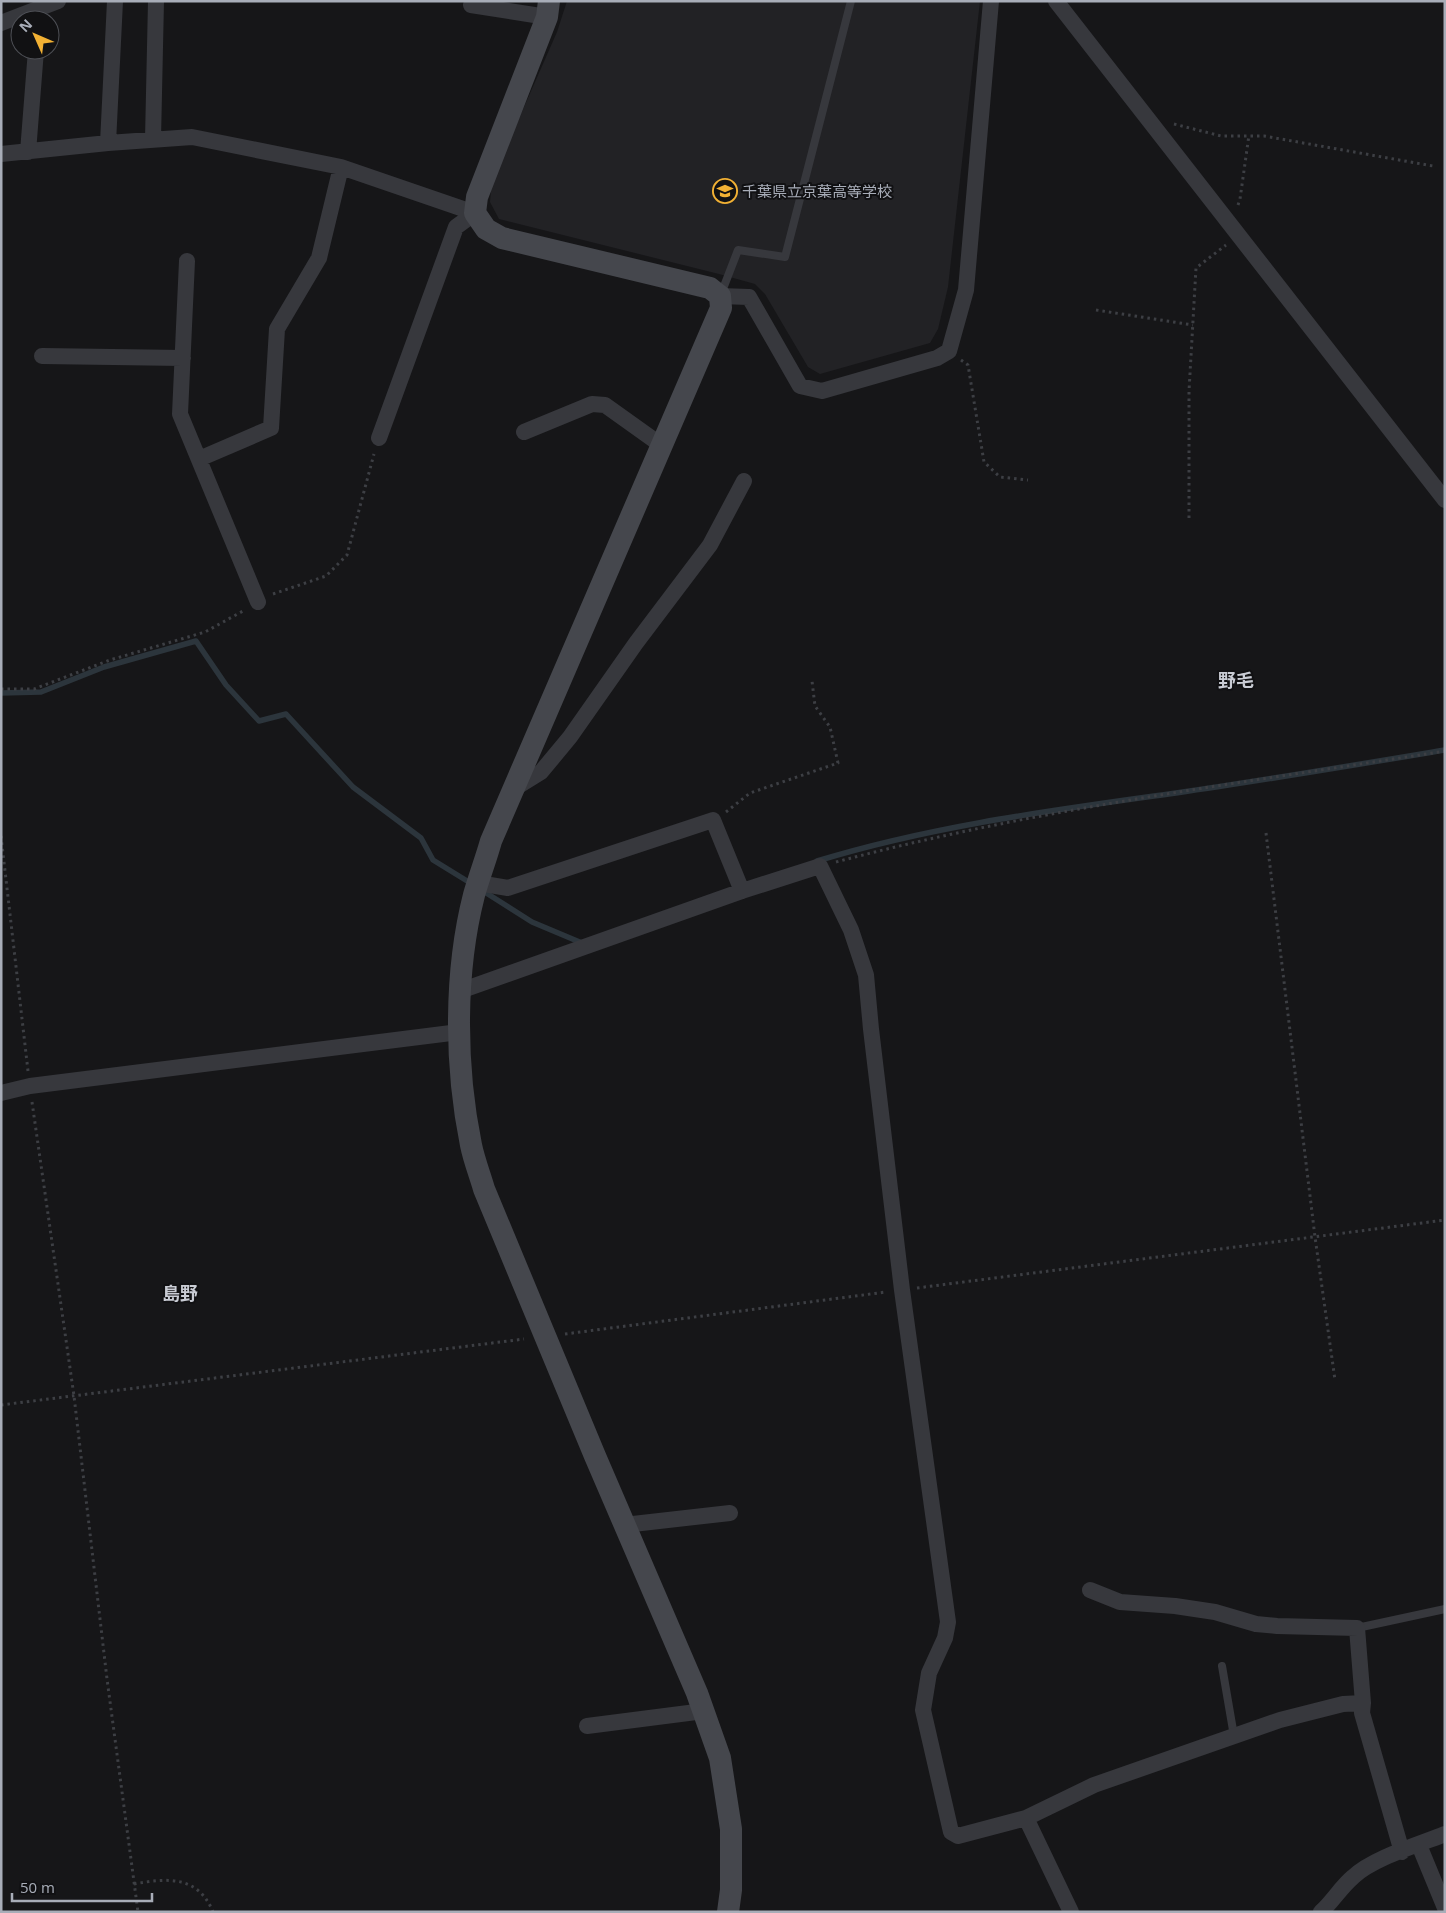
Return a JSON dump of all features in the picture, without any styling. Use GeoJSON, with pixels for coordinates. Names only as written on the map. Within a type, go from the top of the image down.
{"type":"FeatureCollection","features":[{"type":"Feature","properties":{"kind":"street"},"geometry":{"type":"LineString","coordinates":[[45,10],[58,1]]}},
{"type":"Feature","properties":{"kind":"street"},"geometry":{"type":"LineString","coordinates":[[108,143],[114,1]]}},
{"type":"Feature","properties":{"kind":"street"},"geometry":{"type":"LineString","coordinates":[[153,139],[156,1]]}},
{"type":"Feature","properties":{"kind":"street"},"geometry":{"type":"LineString","coordinates":[[1,154],[192,137],[342,167],[475,213],[486,229],[502,238],[710,288],[720,296],[749,297],[800,386],[822,391],[937,358],[949,351],[966,290],[992,1]]}},
{"type":"Feature","properties":{"kind":"street"},"geometry":{"type":"LineString","coordinates":[[1056,1],[1445,500]]}},
{"type":"Feature","properties":{"kind":"street"},"geometry":{"type":"LineString","coordinates":[[379,438],[456,226],[475,213],[477,197],[548,9],[470,5]]}},
{"type":"Feature","properties":{"kind":"street"},"geometry":{"type":"LineString","coordinates":[[28,152],[35,60]]}},
{"type":"Feature","properties":{"kind":"street"},"geometry":{"type":"LineString","coordinates":[[199,460],[271,428],[277,329],[319,258],[342,167]]}},
{"type":"Feature","properties":{"kind":"street"},"geometry":{"type":"LineString","coordinates":[[187,261],[180,414],[258,602]]}},
{"type":"Feature","properties":{"kind":"street"},"geometry":{"type":"LineString","coordinates":[[720,296],[721,308],[491,841],[478,883],[466,936],[460,990],[460,1032],[465,1113],[472,1148],[484,1189],[624,1526],[704,1711],[720,1758],[732,1828],[731,1890],[728,1912]]}},
{"type":"Feature","properties":{"kind":"street"},"geometry":{"type":"LineString","coordinates":[[42,356],[183,358]]}},
{"type":"Feature","properties":{"kind":"street"},"geometry":{"type":"LineString","coordinates":[[524,432],[592,404],[604,405],[661,445]]}},
{"type":"Feature","properties":{"kind":"street"},"geometry":{"type":"LineString","coordinates":[[512,790],[541,772],[570,737],[636,643],[710,545],[744,481]]}},
{"type":"Feature","properties":{"kind":"street"},"geometry":{"type":"LineString","coordinates":[[478,883],[508,888],[713,820],[742,891]]}},
{"type":"Feature","properties":{"kind":"street"},"geometry":{"type":"LineString","coordinates":[[460,990],[742,891],[820,866],[851,930],[866,975],[902,1290],[948,1622],[945,1638],[929,1673],[924,1710],[951,1832],[958,1836],[1026,1818],[1094,1785],[1280,1720],[1343,1704],[1363,1704]]}},
{"type":"Feature","properties":{"kind":"street"},"geometry":{"type":"LineString","coordinates":[[1,1093],[30,1086],[460,1032]]}},
{"type":"Feature","properties":{"kind":"street"},"geometry":{"type":"LineString","coordinates":[[624,1526],[730,1513]]}},
{"type":"Feature","properties":{"kind":"street"},"geometry":{"type":"LineString","coordinates":[[1090,1590],[1120,1602],[1174,1606],[1215,1612],[1256,1624],[1357,1628],[1363,1704],[1362,1713],[1402,1852]]}},
{"type":"Feature","properties":{"kind":"street"},"geometry":{"type":"LineString","coordinates":[[587,1726],[704,1711]]}},
{"type":"Feature","properties":{"kind":"street"},"geometry":{"type":"LineString","coordinates":[[1026,1818],[1071,1912]]}},
{"type":"Feature","properties":{"kind":"street"},"geometry":{"type":"LineString","coordinates":[[1321,1912],[1353,1876],[1377,1862],[1445,1834]]}},
{"type":"Feature","properties":{"kind":"street"},"geometry":{"type":"LineString","coordinates":[[1419,1845],[1445,1908]]}},
{"type":"Feature","properties":{"kind":"lane"},"geometry":{"type":"LineString","coordinates":[[720,296],[738,250],[785,257],[851,1]]}},
{"type":"Feature","properties":{"kind":"lane"},"geometry":{"type":"LineString","coordinates":[[1357,1628],[1445,1609]]}},
{"type":"Feature","properties":{"kind":"lane"},"geometry":{"type":"LineString","coordinates":[[1222,1666],[1234,1736]]}},
{"type":"Feature","properties":{"kind":"path"},"geometry":{"type":"LineString","coordinates":[[1151,124],[1172,123],[1221,136],[1264,136],[1433,166]]}},
{"type":"Feature","properties":{"kind":"path"},"geometry":{"type":"LineString","coordinates":[[1189,518],[1190,391],[1196,268],[1234,230],[1249,135]]}},
{"type":"Feature","properties":{"kind":"path"},"geometry":{"type":"LineString","coordinates":[[1096,310],[1193,325]]}},
{"type":"Feature","properties":{"kind":"path"},"geometry":{"type":"LineString","coordinates":[[949,351],[968,366],[984,462],[1000,477],[1028,480]]}},
{"type":"Feature","properties":{"kind":"path"},"geometry":{"type":"LineString","coordinates":[[1,689],[34,689],[110,660],[205,632],[275,593],[326,576],[348,555],[379,438]]}},
{"type":"Feature","properties":{"kind":"path"},"geometry":{"type":"LineString","coordinates":[[713,820],[720,818],[750,793],[838,763],[830,727],[815,706],[812,681]]}},
{"type":"Feature","properties":{"kind":"path"},"geometry":{"type":"LineString","coordinates":[[820,866],[898,846],[1102,804],[1445,751]]}},
{"type":"Feature","properties":{"kind":"path"},"geometry":{"type":"LineString","coordinates":[[1266,832],[1315,1237],[1335,1380]]}},
{"type":"Feature","properties":{"kind":"path"},"geometry":{"type":"LineString","coordinates":[[1,836],[30,1086],[74,1396],[107,1679],[138,1912]]}},
{"type":"Feature","properties":{"kind":"path"},"geometry":{"type":"LineString","coordinates":[[1,1405],[1445,1220]]}},
{"type":"Feature","properties":{"kind":"path"},"geometry":{"type":"LineString","coordinates":[[134,1884],[153,1880],[174,1879],[187,1883],[198,1891],[210,1904],[213,1912]]}},
{"type":"Feature","properties":{"kind":"shaded area","name":"千葉県立京葉高等学校"},"geometry":{"type":"Polygon","coordinates":[[[567,1],[980,1],[948,287],[938,329],[930,343],[820,374],[808,367],[765,294],[755,284],[499,219],[490,202],[492,180],[557,32],[567,1]]]}},
{"type":"Feature","properties":{"kind":"waterway"},"geometry":{"type":"LineString","coordinates":[[1,693],[41,692],[104,667],[196,641],[226,685],[259,721],[286,714],[353,787],[421,838],[433,860],[472,884]]}},
{"type":"Feature","properties":{"kind":"waterway"},"geometry":{"type":"LineString","coordinates":[[817,861],[861,848],[995,820],[1243,783],[1445,750]]}},
{"type":"Feature","properties":{"kind":"waterway"},"geometry":{"type":"LineString","coordinates":[[480,889],[532,922],[582,943]]}},
{"type":"Feature","properties":{"kind":"place","name":"千葉県立京葉高等学校"},"geometry":{"type":"Point","coordinates":[725,191]}},
{"type":"Feature","properties":{"kind":"district","name":"野毛"},"geometry":{"type":"Point","coordinates":[1236,680]}},
{"type":"Feature","properties":{"kind":"district","name":"島野"},"geometry":{"type":"Point","coordinates":[180,1293]}}]}
